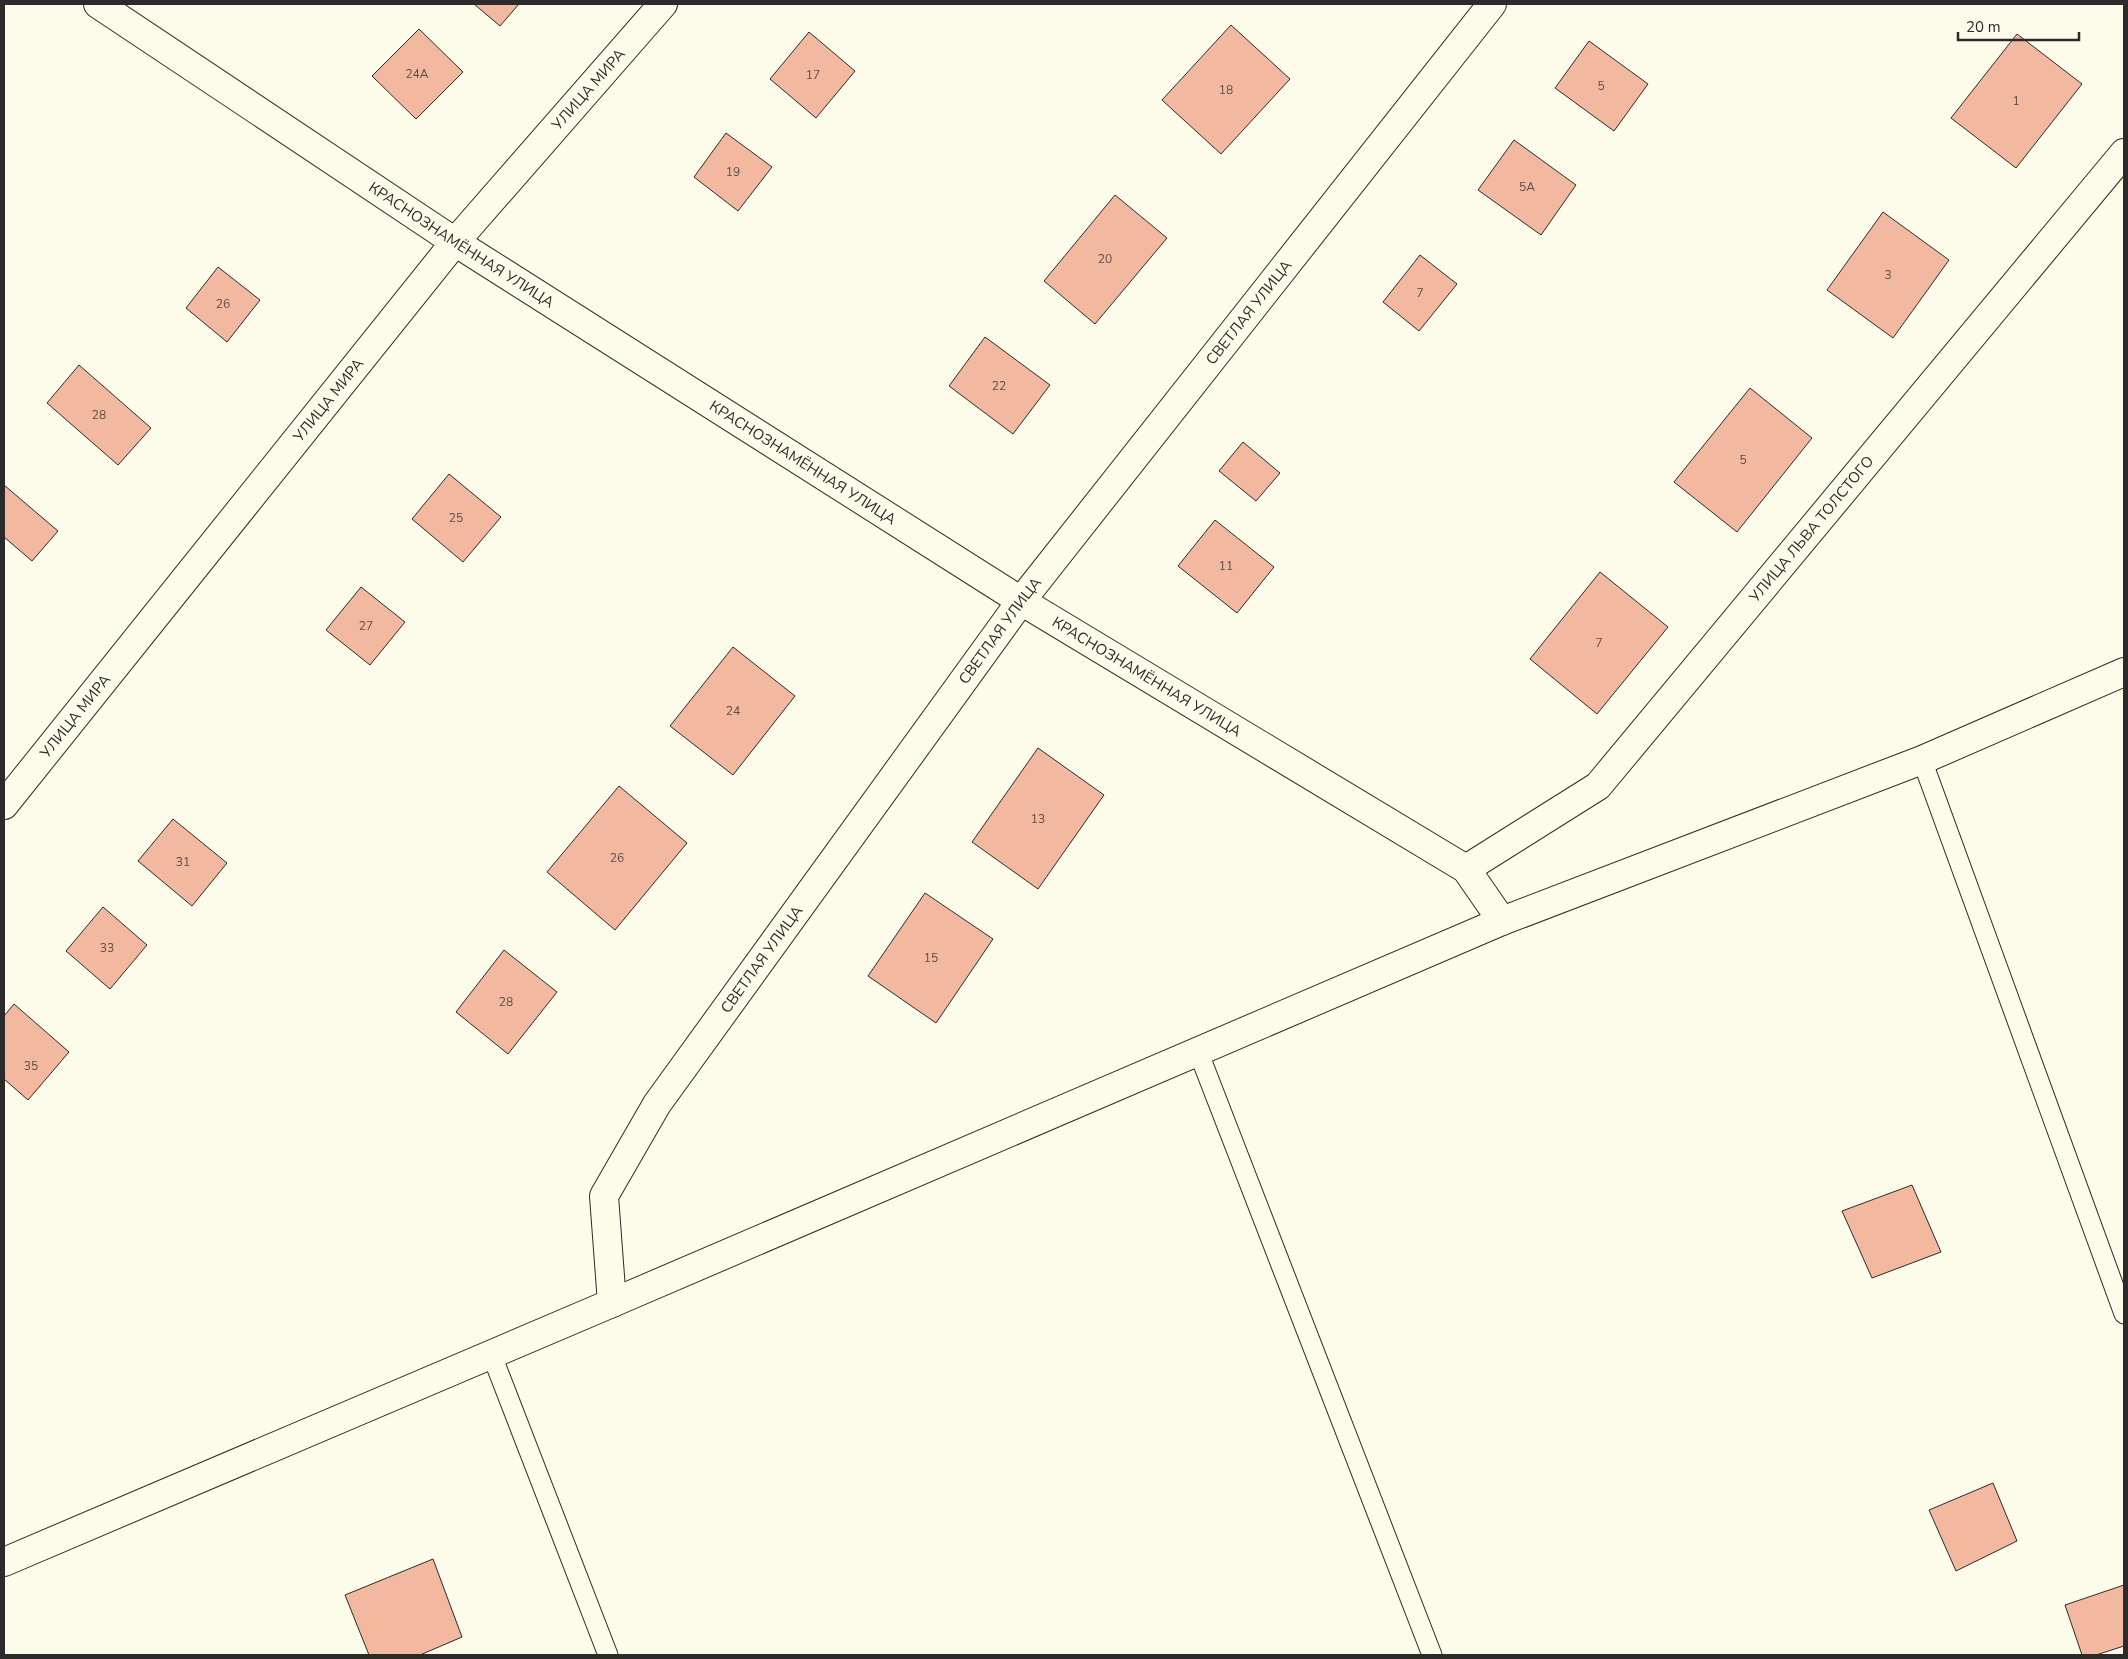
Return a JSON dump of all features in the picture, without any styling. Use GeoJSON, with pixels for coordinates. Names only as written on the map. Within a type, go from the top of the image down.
{"type":"FeatureCollection","features":[{"type":"Feature","properties":{"kind":"street","name":"КРАСНОЗНАМЁННАЯ УЛИЦА"},"geometry":{"type":"LineString","coordinates":[[98,4],[454,242],[1021,601],[1466,869],[1502,921]]}},
{"type":"Feature","properties":{"kind":"street","name":"УЛИЦА МИРА"},"geometry":{"type":"LineString","coordinates":[[4,805],[454,242],[663,4]]}},
{"type":"Feature","properties":{"kind":"street","name":"СВЕТЛАЯ УЛИЦА"},"geometry":{"type":"LineString","coordinates":[[612,1303],[604,1196],[657,1104],[1021,601],[1492,4]]}},
{"type":"Feature","properties":{"kind":"street","name":"УЛИЦА ЛЬВА ТОЛСТОГО"},"geometry":{"type":"LineString","coordinates":[[1466,869],[1598,786],[2124,153]]}},
{"type":"Feature","properties":{"kind":"street"},"geometry":{"type":"LineString","coordinates":[[4,1562],[1502,921],[1922,760],[2124,672]]}},
{"type":"Feature","properties":{"kind":"lane"},"geometry":{"type":"LineString","coordinates":[[1922,760],[2124,1314]]}},
{"type":"Feature","properties":{"kind":"lane"},"geometry":{"type":"LineString","coordinates":[[1198,1052],[1432,1655]]}},
{"type":"Feature","properties":{"kind":"lane"},"geometry":{"type":"LineString","coordinates":[[491,1353],[608,1655]]}},
{"type":"Feature","properties":{"kind":"building"},"geometry":{"type":"Polygon","coordinates":[[[474,4],[519,4],[500,26],[474,4]]]}},
{"type":"Feature","properties":{"kind":"building"},"geometry":{"type":"Polygon","coordinates":[[[1231,25],[1290,79],[1221,154],[1162,100],[1231,25]]]}},
{"type":"Feature","properties":{"kind":"building"},"geometry":{"type":"Polygon","coordinates":[[[419,29],[463,72],[416,119],[372,76],[419,29]]]}},
{"type":"Feature","properties":{"kind":"building"},"geometry":{"type":"Polygon","coordinates":[[[809,32],[855,71],[816,118],[770,79],[809,32]]]}},
{"type":"Feature","properties":{"kind":"building"},"geometry":{"type":"Polygon","coordinates":[[[2017,34],[2082,84],[2016,168],[1951,118],[2017,34]]]}},
{"type":"Feature","properties":{"kind":"building"},"geometry":{"type":"Polygon","coordinates":[[[1589,41],[1648,84],[1614,131],[1555,88],[1589,41]]]}},
{"type":"Feature","properties":{"kind":"building"},"geometry":{"type":"Polygon","coordinates":[[[726,133],[772,167],[738,211],[694,177],[726,133]]]}},
{"type":"Feature","properties":{"kind":"building"},"geometry":{"type":"Polygon","coordinates":[[[1514,140],[1576,185],[1541,235],[1478,190],[1514,140]]]}},
{"type":"Feature","properties":{"kind":"building"},"geometry":{"type":"Polygon","coordinates":[[[1115,195],[1167,238],[1095,324],[1044,281],[1115,195]]]}},
{"type":"Feature","properties":{"kind":"building"},"geometry":{"type":"Polygon","coordinates":[[[1883,212],[1949,260],[1893,338],[1827,290],[1883,212]]]}},
{"type":"Feature","properties":{"kind":"building"},"geometry":{"type":"Polygon","coordinates":[[[1420,255],[1457,284],[1419,331],[1383,302],[1420,255]]]}},
{"type":"Feature","properties":{"kind":"building"},"geometry":{"type":"Polygon","coordinates":[[[218,267],[260,300],[227,342],[186,308],[218,267]]]}},
{"type":"Feature","properties":{"kind":"building"},"geometry":{"type":"Polygon","coordinates":[[[985,337],[1050,385],[1013,434],[949,386],[985,337]]]}},
{"type":"Feature","properties":{"kind":"building"},"geometry":{"type":"Polygon","coordinates":[[[79,365],[151,428],[118,465],[47,403],[79,365]]]}},
{"type":"Feature","properties":{"kind":"building"},"geometry":{"type":"Polygon","coordinates":[[[1750,388],[1812,438],[1737,532],[1674,482],[1750,388]]]}},
{"type":"Feature","properties":{"kind":"building"},"geometry":{"type":"Polygon","coordinates":[[[1243,442],[1280,473],[1256,501],[1219,471],[1243,442]]]}},
{"type":"Feature","properties":{"kind":"building"},"geometry":{"type":"Polygon","coordinates":[[[449,474],[501,517],[463,562],[412,519],[449,474]]]}},
{"type":"Feature","properties":{"kind":"building"},"geometry":{"type":"Polygon","coordinates":[[[4,485],[58,531],[32,561],[4,537],[4,485]]]}},
{"type":"Feature","properties":{"kind":"building"},"geometry":{"type":"Polygon","coordinates":[[[1215,520],[1274,567],[1237,613],[1178,566],[1215,520]]]}},
{"type":"Feature","properties":{"kind":"building"},"geometry":{"type":"Polygon","coordinates":[[[1600,572],[1668,627],[1597,714],[1530,659],[1600,572]]]}},
{"type":"Feature","properties":{"kind":"building"},"geometry":{"type":"Polygon","coordinates":[[[361,587],[405,622],[370,665],[326,630],[361,587]]]}},
{"type":"Feature","properties":{"kind":"building"},"geometry":{"type":"Polygon","coordinates":[[[733,647],[795,696],[733,775],[670,726],[733,647]]]}},
{"type":"Feature","properties":{"kind":"building"},"geometry":{"type":"Polygon","coordinates":[[[1038,748],[1104,795],[1038,889],[972,842],[1038,748]]]}},
{"type":"Feature","properties":{"kind":"building"},"geometry":{"type":"Polygon","coordinates":[[[619,786],[687,843],[615,930],[547,872],[619,786]]]}},
{"type":"Feature","properties":{"kind":"building"},"geometry":{"type":"Polygon","coordinates":[[[173,819],[227,863],[192,906],[138,861],[173,819]]]}},
{"type":"Feature","properties":{"kind":"building"},"geometry":{"type":"Polygon","coordinates":[[[925,893],[993,939],[936,1023],[868,976],[925,893]]]}},
{"type":"Feature","properties":{"kind":"building"},"geometry":{"type":"Polygon","coordinates":[[[103,907],[147,945],[110,989],[66,951],[103,907]]]}},
{"type":"Feature","properties":{"kind":"building"},"geometry":{"type":"Polygon","coordinates":[[[504,950],[557,992],[508,1054],[456,1012],[504,950]]]}},
{"type":"Feature","properties":{"kind":"building"},"geometry":{"type":"Polygon","coordinates":[[[14,1004],[69,1052],[28,1100],[4,1079],[4,1016],[14,1004]]]}},
{"type":"Feature","properties":{"kind":"building"},"geometry":{"type":"Polygon","coordinates":[[[1912,1185],[1941,1252],[1872,1278],[1842,1211],[1912,1185]]]}},
{"type":"Feature","properties":{"kind":"building"},"geometry":{"type":"Polygon","coordinates":[[[1993,1483],[2017,1541],[1956,1571],[1929,1510],[1993,1483]]]}},
{"type":"Feature","properties":{"kind":"building"},"geometry":{"type":"Polygon","coordinates":[[[433,1559],[462,1637],[420,1655],[369,1655],[345,1595],[433,1559]]]}},
{"type":"Feature","properties":{"kind":"building"},"geometry":{"type":"Polygon","coordinates":[[[2124,1585],[2124,1646],[2096,1655],[2082,1655],[2065,1605],[2124,1585]]]}}]}
